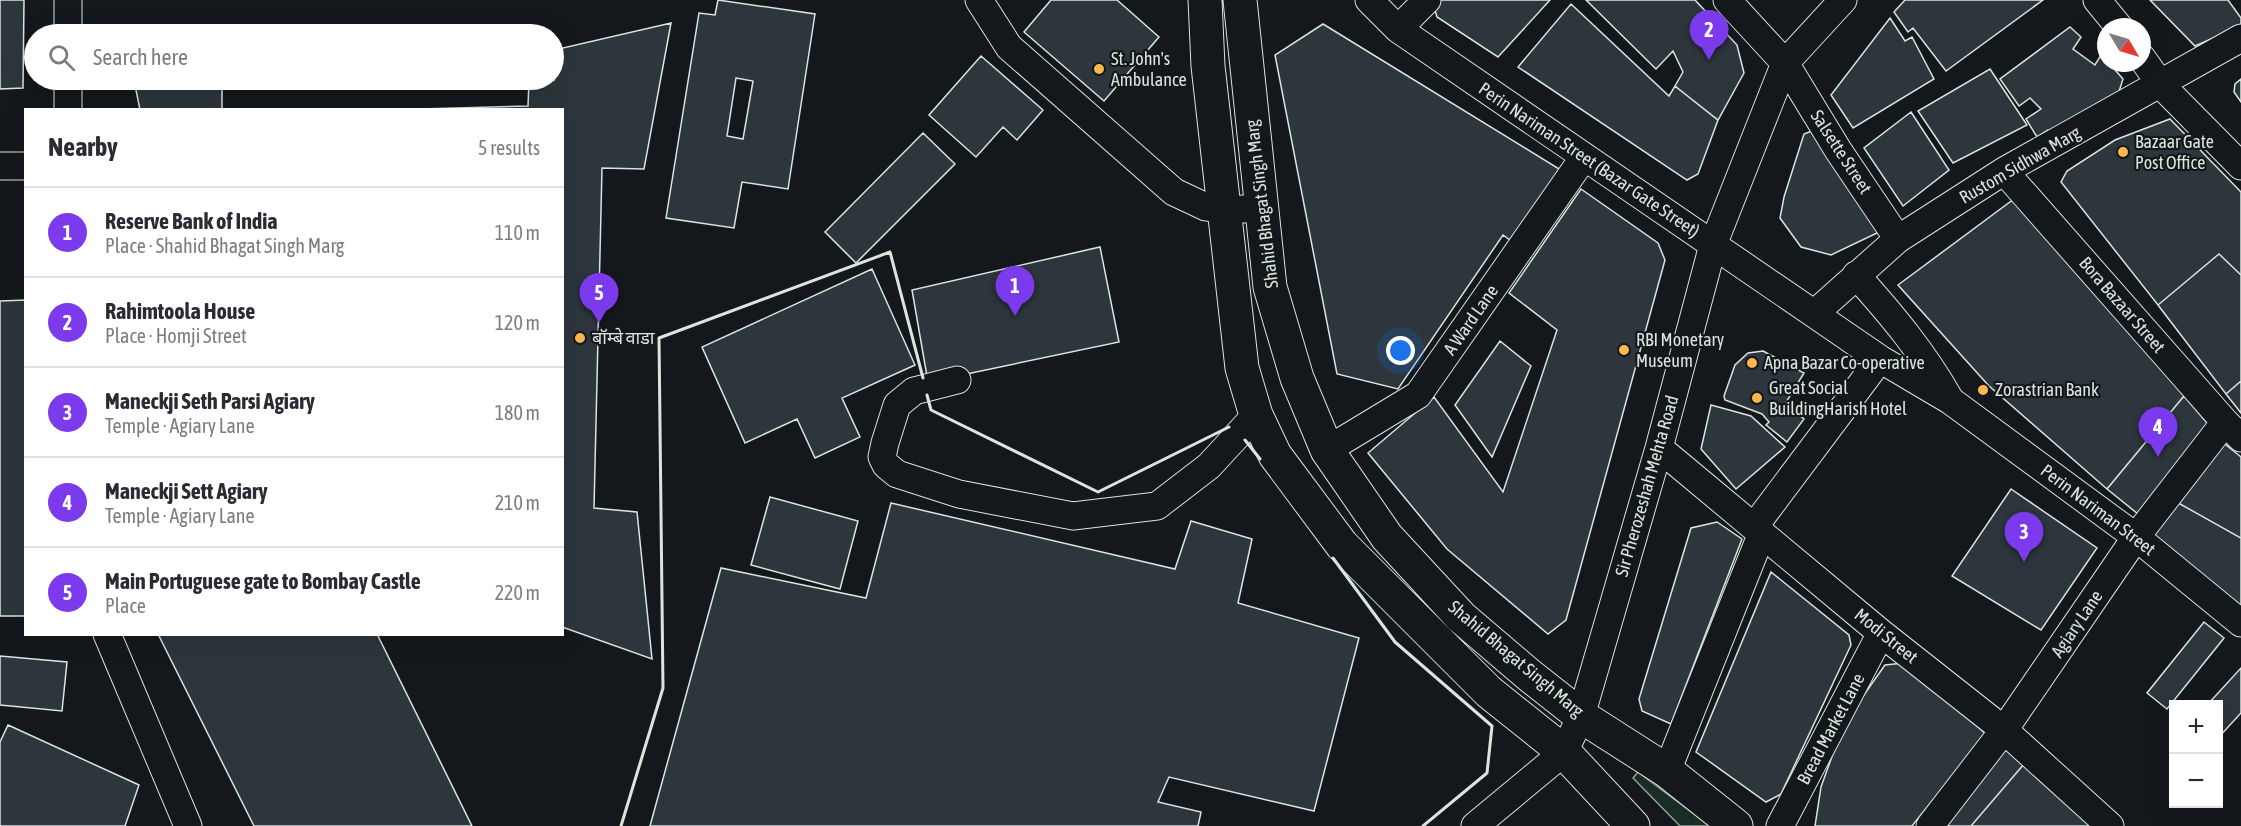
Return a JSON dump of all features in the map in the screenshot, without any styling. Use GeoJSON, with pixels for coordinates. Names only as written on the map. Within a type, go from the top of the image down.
{"type":"FeatureCollection","features":[{"type":"Feature","properties":{"kind":"main road","name":"Shahid Bhagat Singh Marg"},"geometry":{"type":"LineString","coordinates":[[1205,0],[1208,66],[1242,368],[1256,415],[1275,455],[1342,545],[1489,692],[1564,753],[1633,826]]}},
{"type":"Feature","properties":{"kind":"main road","name":"Shahid Bhagat Singh Marg"},"geometry":{"type":"LineString","coordinates":[[1240,0],[1270,287],[1297,378],[1327,450],[1387,537],[1461,617],[1581,716],[1667,771],[1736,826]]}},
{"type":"Feature","properties":{"kind":"street"},"geometry":{"type":"LineString","coordinates":[[68,0],[68,24]]}},
{"type":"Feature","properties":{"kind":"street"},"geometry":{"type":"LineString","coordinates":[[979,0],[1009,47],[1174,192],[1206,207],[1225,210],[1262,208]]}},
{"type":"Feature","properties":{"kind":"street","name":"Perin Nariman Street (Bazar Gate Street)"},"geometry":{"type":"LineString","coordinates":[[1368,0],[1398,29],[1815,314]]}},
{"type":"Feature","properties":{"kind":"street"},"geometry":{"type":"LineString","coordinates":[[1398,29],[1427,0]]}},
{"type":"Feature","properties":{"kind":"street","name":"Salsette Street"},"geometry":{"type":"LineString","coordinates":[[1727,0],[1785,63],[1838,150],[1899,239]]}},
{"type":"Feature","properties":{"kind":"street","name":"Sir Pherozeshah Mehta Road"},"geometry":{"type":"LineString","coordinates":[[1564,753],[1581,716],[1659,448],[1713,245],[1785,63],[1843,0]]}},
{"type":"Feature","properties":{"kind":"street","name":"Rustom Sidhwa Marg"},"geometry":{"type":"LineString","coordinates":[[1815,314],[1899,239],[2004,171],[2162,85],[2241,38]]}},
{"type":"Feature","properties":{"kind":"street"},"geometry":{"type":"LineString","coordinates":[[2151,70],[2162,85],[2241,166]]}},
{"type":"Feature","properties":{"kind":"street"},"geometry":{"type":"LineString","coordinates":[[68,90],[68,108]]}},
{"type":"Feature","properties":{"kind":"street","name":"A Ward Lane"},"geometry":{"type":"LineString","coordinates":[[1327,450],[1418,395],[1584,157]]}},
{"type":"Feature","properties":{"kind":"street"},"geometry":{"type":"LineString","coordinates":[[0,166],[24,166]]}},
{"type":"Feature","properties":{"kind":"street","name":"Bora Bazaar Street"},"geometry":{"type":"LineString","coordinates":[[2004,171],[2233,430]]}},
{"type":"Feature","properties":{"kind":"street","name":"Perin Nariman Street"},"geometry":{"type":"LineString","coordinates":[[1856,275],[1918,348],[1950,401]]}},
{"type":"Feature","properties":{"kind":"street","name":"Perin Nariman Street"},"geometry":{"type":"LineString","coordinates":[[1815,314],[1880,359],[1950,401],[2136,537],[2241,623]]}},
{"type":"Feature","properties":{"kind":"street"},"geometry":{"type":"LineString","coordinates":[[1667,771],[1758,530],[1880,359]]}},
{"type":"Feature","properties":{"kind":"street"},"geometry":{"type":"LineString","coordinates":[[957,380],[914,391],[897,405],[882,457],[886,465],[897,474],[958,494],[1073,516],[1157,506],[1209,466],[1256,415]]}},
{"type":"Feature","properties":{"kind":"street","name":"Agiary Lane"},"geometry":{"type":"LineString","coordinates":[[1930,826],[2004,730],[2136,537],[2233,430]]}},
{"type":"Feature","properties":{"kind":"street","name":"Modi Street"},"geometry":{"type":"LineString","coordinates":[[1659,448],[1881,633],[2004,730],[2110,826]]}},
{"type":"Feature","properties":{"kind":"street","name":"Bread Market Lane"},"geometry":{"type":"LineString","coordinates":[[1780,826],[1881,633]]}},
{"type":"Feature","properties":{"kind":"street"},"geometry":{"type":"LineString","coordinates":[[108,636],[188,826]]}},
{"type":"Feature","properties":{"kind":"street"},"geometry":{"type":"LineString","coordinates":[[1475,826],[1564,753]]}},
{"type":"Feature","properties":{"kind":"green space"},"geometry":{"type":"Polygon","coordinates":[[[1638,772],[1710,826],[1680,826],[1633,778],[1638,772]]]}},
{"type":"Feature","properties":{"kind":"building"},"geometry":{"type":"Polygon","coordinates":[[[0,0],[24,0],[23,88],[0,89],[0,0]]]}},
{"type":"Feature","properties":{"kind":"building"},"geometry":{"type":"Polygon","coordinates":[[[718,0],[815,14],[788,189],[742,182],[734,228],[666,218],[699,13],[715,15],[718,0]],[[736,78],[727,136],[743,139],[753,81],[736,78]]]}},
{"type":"Feature","properties":{"kind":"building","name":"St. John's Ambulance"},"geometry":{"type":"Polygon","coordinates":[[[1051,0],[1117,0],[1159,37],[1104,101],[1024,32],[1051,0]]]}},
{"type":"Feature","properties":{"kind":"building"},"geometry":{"type":"Polygon","coordinates":[[[1440,0],[1550,0],[1498,57],[1437,17],[1434,7],[1440,0]]]}},
{"type":"Feature","properties":{"kind":"building"},"geometry":{"type":"Polygon","coordinates":[[[1586,0],[1695,0],[1737,45],[1744,73],[1718,120],[1675,86],[1683,72],[1673,51],[1656,69],[1586,0]]]}},
{"type":"Feature","properties":{"kind":"building"},"geometry":{"type":"Polygon","coordinates":[[[1905,0],[2043,0],[1946,71],[1913,28],[1908,32],[1894,12],[1905,0]]]}},
{"type":"Feature","properties":{"kind":"building"},"geometry":{"type":"Polygon","coordinates":[[[2150,0],[2228,0],[2241,18],[2241,26],[2195,46],[2150,0]]]}},
{"type":"Feature","properties":{"kind":"building"},"geometry":{"type":"Polygon","coordinates":[[[1571,4],[1669,96],[1675,86],[1718,120],[1698,174],[1687,180],[1518,67],[1571,4]]]}},
{"type":"Feature","properties":{"kind":"building"},"geometry":{"type":"Polygon","coordinates":[[[1890,18],[1905,41],[1912,37],[1934,79],[1853,128],[1831,95],[1890,18]]]}},
{"type":"Feature","properties":{"kind":"building","name":"बॉम्बे वाडा"},"geometry":{"type":"Polygon","coordinates":[[[671,23],[644,169],[602,168],[594,508],[637,512],[652,659],[564,628],[564,108],[456,108],[528,106],[529,90],[564,90],[564,48],[671,23]]]}},
{"type":"Feature","properties":{"kind":"building"},"geometry":{"type":"Polygon","coordinates":[[[1323,24],[1564,172],[1514,243],[1503,235],[1398,389],[1337,374],[1275,55],[1323,24]]]}},
{"type":"Feature","properties":{"kind":"building"},"geometry":{"type":"Polygon","coordinates":[[[2070,27],[2081,37],[2073,49],[2095,65],[2097,62],[2097,72],[2117,72],[2123,79],[2116,101],[2054,138],[2048,130],[2037,137],[2026,119],[2041,109],[2030,98],[2019,106],[2000,79],[2070,27]]]}},
{"type":"Feature","properties":{"kind":"building"},"geometry":{"type":"Polygon","coordinates":[[[981,56],[1043,110],[1017,140],[1003,127],[976,157],[929,115],[981,56]]]}},
{"type":"Feature","properties":{"kind":"building"},"geometry":{"type":"Polygon","coordinates":[[[1990,69],[2027,125],[1953,163],[1918,111],[1990,69]]]}},
{"type":"Feature","properties":{"kind":"building"},"geometry":{"type":"Polygon","coordinates":[[[2241,79],[2241,102],[2234,92],[2235,84],[2241,79]]]}},
{"type":"Feature","properties":{"kind":"building"},"geometry":{"type":"Polygon","coordinates":[[[136,90],[222,90],[222,108],[140,108],[136,90]]]}},
{"type":"Feature","properties":{"kind":"building"},"geometry":{"type":"Polygon","coordinates":[[[1911,112],[1949,170],[1903,206],[1864,148],[1911,112]]]}},
{"type":"Feature","properties":{"kind":"building"},"geometry":{"type":"Polygon","coordinates":[[[2170,119],[2241,192],[2241,275],[2219,254],[2158,305],[2061,182],[2067,171],[2115,140],[2170,119]]]}},
{"type":"Feature","properties":{"kind":"building"},"geometry":{"type":"Polygon","coordinates":[[[1817,129],[1879,220],[1877,233],[1831,255],[1801,247],[1780,218],[1784,197],[1804,134],[1817,129]]]}},
{"type":"Feature","properties":{"kind":"building"},"geometry":{"type":"Polygon","coordinates":[[[923,133],[955,164],[856,263],[825,232],[923,133]]]}},
{"type":"Feature","properties":{"kind":"building"},"geometry":{"type":"Polygon","coordinates":[[[1581,189],[1658,243],[1665,260],[1566,620],[1548,634],[1447,549],[1368,453],[1434,397],[1503,492],[1557,330],[1509,293],[1581,189]]]}},
{"type":"Feature","properties":{"kind":"building"},"geometry":{"type":"Polygon","coordinates":[[[2018,196],[2184,396],[2107,489],[1989,386],[1898,285],[2018,196]]]}},
{"type":"Feature","properties":{"kind":"building"},"geometry":{"type":"Polygon","coordinates":[[[1100,247],[1119,342],[928,382],[912,290],[1100,247]]]}},
{"type":"Feature","properties":{"kind":"building"},"geometry":{"type":"Polygon","coordinates":[[[2219,254],[2241,275],[2241,381],[2226,394],[2158,305],[2219,254]]]}},
{"type":"Feature","properties":{"kind":"building"},"geometry":{"type":"Polygon","coordinates":[[[872,269],[915,365],[842,398],[860,437],[815,458],[797,419],[745,443],[702,347],[872,269]]]}},
{"type":"Feature","properties":{"kind":"building"},"geometry":{"type":"Polygon","coordinates":[[[24,300],[24,616],[0,616],[0,301],[24,300]]]}},
{"type":"Feature","properties":{"kind":"building"},"geometry":{"type":"Polygon","coordinates":[[[1500,341],[1531,366],[1492,457],[1455,405],[1500,341]]]}},
{"type":"Feature","properties":{"kind":"building","name":"Great Social BuildingHarish Hotel"},"geometry":{"type":"Polygon","coordinates":[[[1763,351],[1804,373],[1785,404],[1804,419],[1787,442],[1766,425],[1769,422],[1762,414],[1725,400],[1724,396],[1735,365],[1748,353],[1763,351]]]}},
{"type":"Feature","properties":{"kind":"building"},"geometry":{"type":"Polygon","coordinates":[[[2241,381],[2241,413],[2226,394],[2241,381]]]}},
{"type":"Feature","properties":{"kind":"building"},"geometry":{"type":"Polygon","coordinates":[[[2184,396],[2208,424],[2138,514],[2107,489],[2184,396]]]}},
{"type":"Feature","properties":{"kind":"building"},"geometry":{"type":"Polygon","coordinates":[[[1711,405],[1751,416],[1785,447],[1736,489],[1701,449],[1711,405]]]}},
{"type":"Feature","properties":{"kind":"building"},"geometry":{"type":"Polygon","coordinates":[[[2221,441],[2241,457],[2241,538],[2173,500],[2221,441]]]}},
{"type":"Feature","properties":{"kind":"building"},"geometry":{"type":"Polygon","coordinates":[[[2011,489],[2097,548],[2041,630],[1952,576],[2011,489]]]}},
{"type":"Feature","properties":{"kind":"building"},"geometry":{"type":"Polygon","coordinates":[[[770,497],[858,521],[840,589],[751,565],[770,497]]]}},
{"type":"Feature","properties":{"kind":"building"},"geometry":{"type":"Polygon","coordinates":[[[2173,500],[2241,538],[2241,608],[2148,531],[2173,500]]]}},
{"type":"Feature","properties":{"kind":"building"},"geometry":{"type":"Polygon","coordinates":[[[891,503],[1175,569],[1191,521],[1252,539],[1238,603],[1359,638],[1314,811],[1169,777],[1158,802],[1201,812],[1198,826],[650,826],[721,568],[866,598],[891,503]]]}},
{"type":"Feature","properties":{"kind":"building"},"geometry":{"type":"Polygon","coordinates":[[[1717,522],[1742,539],[1671,724],[1642,711],[1639,699],[1691,528],[1717,522]]]}},
{"type":"Feature","properties":{"kind":"building"},"geometry":{"type":"Polygon","coordinates":[[[1771,572],[1849,635],[1851,645],[1781,794],[1766,802],[1696,752],[1771,572]]]}},
{"type":"Feature","properties":{"kind":"building"},"geometry":{"type":"Polygon","coordinates":[[[2204,622],[2224,638],[2174,700],[2169,700],[2167,709],[2147,693],[2204,622]]]}},
{"type":"Feature","properties":{"kind":"building"},"geometry":{"type":"Polygon","coordinates":[[[159,636],[378,636],[472,826],[254,826],[159,636]]]}},
{"type":"Feature","properties":{"kind":"building"},"geometry":{"type":"Polygon","coordinates":[[[0,656],[67,662],[62,711],[0,705],[0,656]]]}},
{"type":"Feature","properties":{"kind":"building"},"geometry":{"type":"Polygon","coordinates":[[[1904,663],[1986,734],[1912,826],[1815,826],[1821,787],[1844,723],[1885,665],[1904,663]]]}},
{"type":"Feature","properties":{"kind":"building"},"geometry":{"type":"Polygon","coordinates":[[[2241,668],[2241,713],[2223,733],[2223,700],[2212,700],[2241,668]]]}},
{"type":"Feature","properties":{"kind":"building"},"geometry":{"type":"Polygon","coordinates":[[[8,725],[139,785],[125,826],[0,826],[0,742],[8,725]]]}},
{"type":"Feature","properties":{"kind":"building"},"geometry":{"type":"Polygon","coordinates":[[[1999,742],[2024,764],[1971,826],[1932,826],[1999,742]]]}},
{"type":"Feature","properties":{"kind":"building"},"geometry":{"type":"Polygon","coordinates":[[[2024,764],[2099,826],[1971,826],[2024,764]]]}},
{"type":"Feature","properties":{"kind":"wall"},"geometry":{"type":"LineString","coordinates":[[621,826],[663,688],[659,338],[890,252],[923,378]]}},
{"type":"Feature","properties":{"kind":"wall"},"geometry":{"type":"LineString","coordinates":[[927,395],[931,410],[1098,492],[1229,427]]}},
{"type":"Feature","properties":{"kind":"wall"},"geometry":{"type":"LineString","coordinates":[[1245,440],[1260,459]]}},
{"type":"Feature","properties":{"kind":"wall"},"geometry":{"type":"LineString","coordinates":[[1333,558],[1395,642],[1492,726],[1487,773],[1423,826]]}},
{"type":"Feature","properties":{"kind":"place","name":"Rahimtoola House"},"geometry":{"type":"Point","coordinates":[1709,60]}},
{"type":"Feature","properties":{"kind":"place","name":"St. John's Ambulance"},"geometry":{"type":"Point","coordinates":[1099,69]}},
{"type":"Feature","properties":{"kind":"place","name":"Bazaar Gate Post Office"},"geometry":{"type":"Point","coordinates":[2123,152]}},
{"type":"Feature","properties":{"kind":"place","name":"Reserve Bank of India"},"geometry":{"type":"Point","coordinates":[1015,316]}},
{"type":"Feature","properties":{"kind":"place","name":"Main Portuguese gate to Bombay Castle"},"geometry":{"type":"Point","coordinates":[599,323]}},
{"type":"Feature","properties":{"kind":"place","name":"बॉम्बे वाडा"},"geometry":{"type":"Point","coordinates":[580,338]}},
{"type":"Feature","properties":{"kind":"place","name":"RBI Monetary Museum"},"geometry":{"type":"Point","coordinates":[1624,350]}},
{"type":"Feature","properties":{"kind":"place","name":"Apna Bazar Co-operative"},"geometry":{"type":"Point","coordinates":[1752,363]}},
{"type":"Feature","properties":{"kind":"place","name":"Zorastrian Bank"},"geometry":{"type":"Point","coordinates":[1983,390]}},
{"type":"Feature","properties":{"kind":"place","name":"Great Social BuildingHarish Hotel"},"geometry":{"type":"Point","coordinates":[1757,398]}},
{"type":"Feature","properties":{"kind":"place","name":"Maneckji Sett Agiary"},"geometry":{"type":"Point","coordinates":[2158,457]}},
{"type":"Feature","properties":{"kind":"place","name":"Maneckji Seth Parsi Agiary"},"geometry":{"type":"Point","coordinates":[2024,562]}}]}
